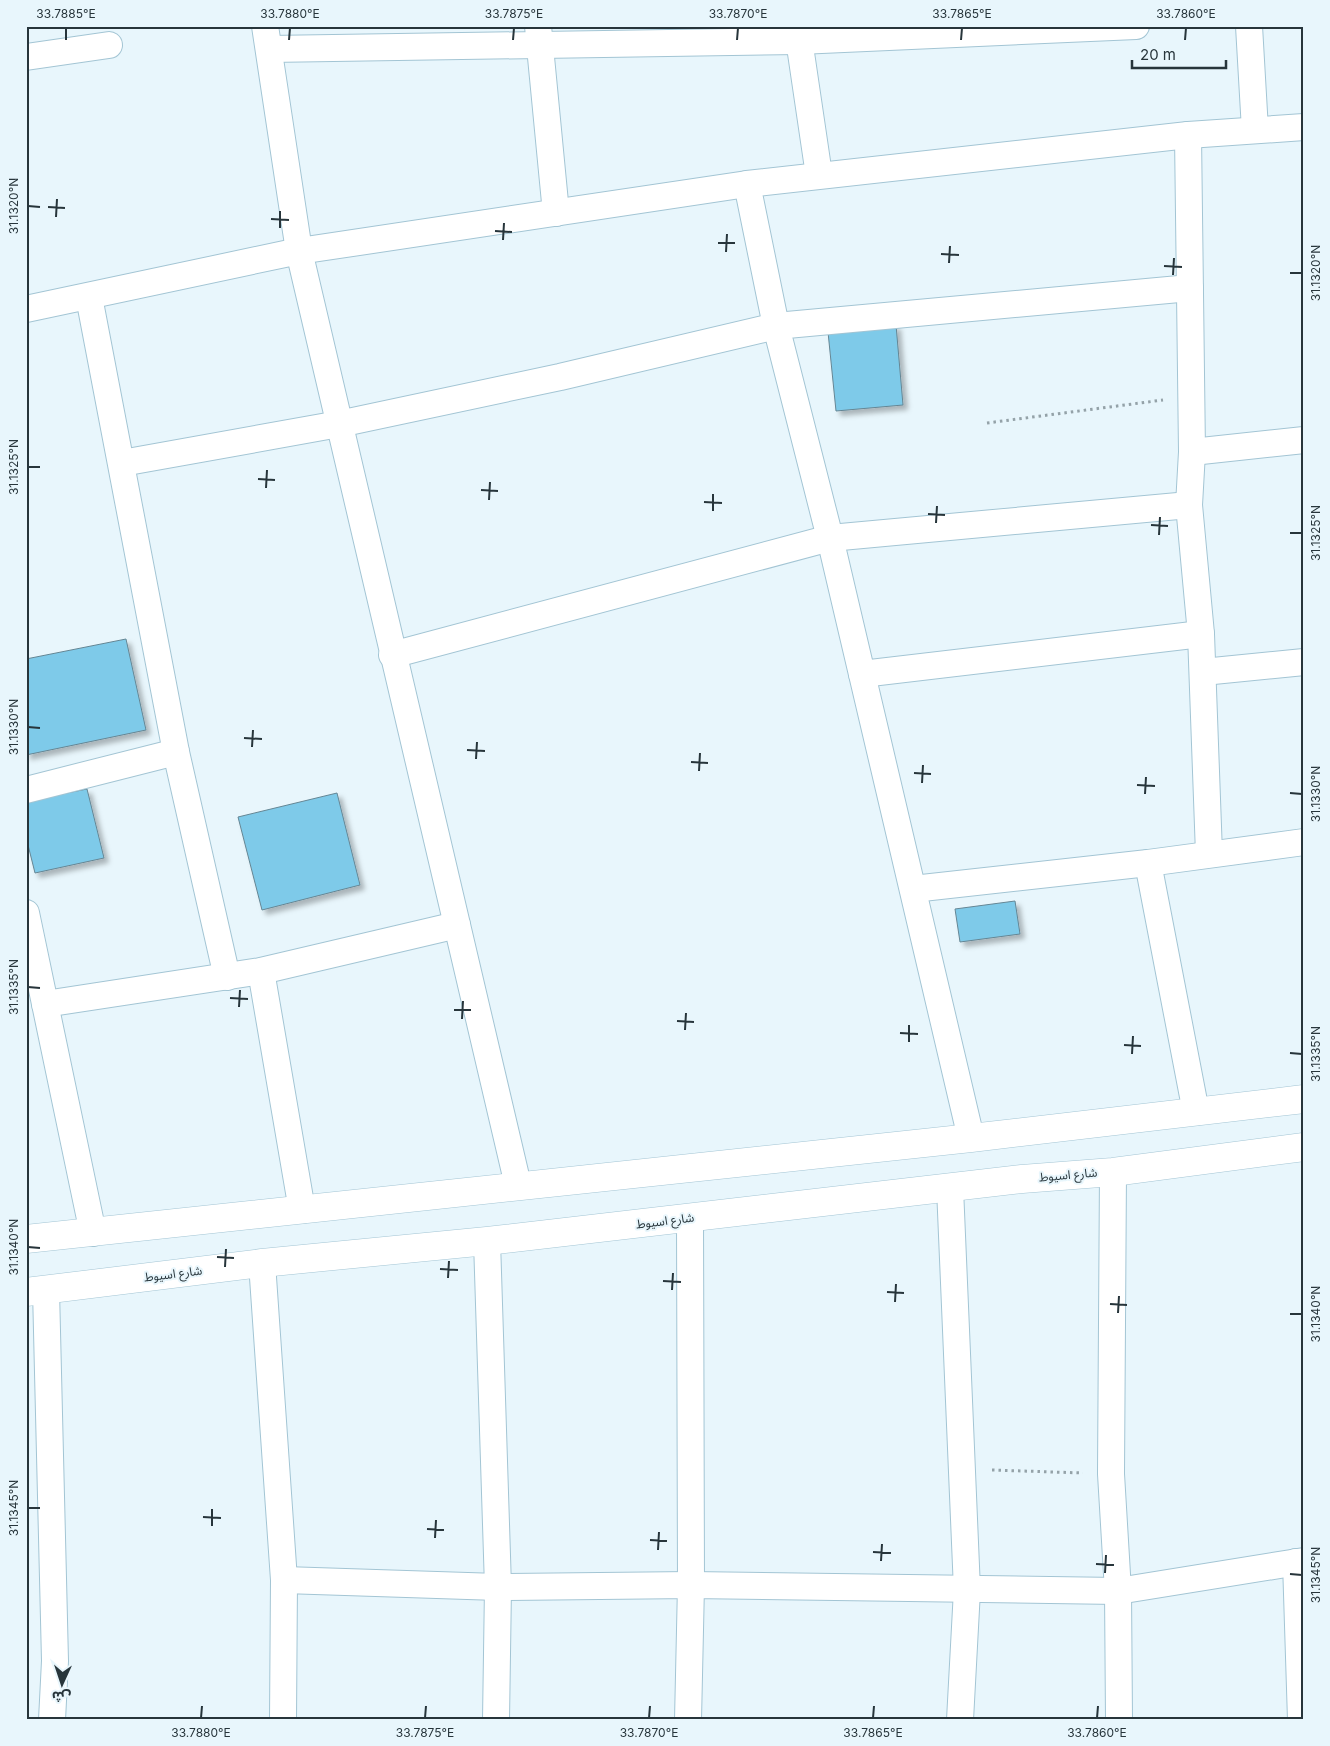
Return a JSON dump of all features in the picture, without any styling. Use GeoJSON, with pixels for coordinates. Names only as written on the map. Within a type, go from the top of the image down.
{"type":"FeatureCollection","features":[{"type":"Feature","properties":{"kind":"street"},"geometry":{"type":"LineString","coordinates":[[518,1185],[392,656],[299,251],[267,38],[798,33],[1136,26]]}},
{"type":"Feature","properties":{"kind":"street"},"geometry":{"type":"LineString","coordinates":[[1248,26],[1256,130]]}},
{"type":"Feature","properties":{"kind":"street"},"geometry":{"type":"LineString","coordinates":[[798,33],[819,175]]}},
{"type":"Feature","properties":{"kind":"street"},"geometry":{"type":"LineString","coordinates":[[538,36],[556,213]]}},
{"type":"Feature","properties":{"kind":"street"},"geometry":{"type":"LineString","coordinates":[[26,56],[109,45]]}},
{"type":"Feature","properties":{"kind":"street"},"geometry":{"type":"LineString","coordinates":[[26,309],[299,251],[747,184],[1188,136],[1304,126]]}},
{"type":"Feature","properties":{"kind":"street"},"geometry":{"type":"LineString","coordinates":[[1188,136],[1192,452],[1189,505],[1201,634],[1209,854]]}},
{"type":"Feature","properties":{"kind":"street"},"geometry":{"type":"LineString","coordinates":[[747,184],[776,326],[830,538],[971,1138]]}},
{"type":"Feature","properties":{"kind":"street"},"geometry":{"type":"LineString","coordinates":[[122,463],[339,424],[560,377],[776,326],[1190,288]]}},
{"type":"Feature","properties":{"kind":"street"},"geometry":{"type":"LineString","coordinates":[[89,296],[176,752],[227,977]]}},
{"type":"Feature","properties":{"kind":"street"},"geometry":{"type":"LineString","coordinates":[[1192,452],[1304,440]]}},
{"type":"Feature","properties":{"kind":"street"},"geometry":{"type":"LineString","coordinates":[[392,656],[830,538],[1189,505]]}},
{"type":"Feature","properties":{"kind":"street"},"geometry":{"type":"LineString","coordinates":[[862,674],[1201,634]]}},
{"type":"Feature","properties":{"kind":"street"},"geometry":{"type":"LineString","coordinates":[[1203,672],[1304,662]]}},
{"type":"Feature","properties":{"kind":"street"},"geometry":{"type":"LineString","coordinates":[[26,790],[176,752]]}},
{"type":"Feature","properties":{"kind":"street"},"geometry":{"type":"LineString","coordinates":[[914,889],[1148,863],[1304,842]]}},
{"type":"Feature","properties":{"kind":"street"},"geometry":{"type":"LineString","coordinates":[[1148,863],[1196,1112]]}},
{"type":"Feature","properties":{"kind":"street"},"geometry":{"type":"LineString","coordinates":[[26,913],[93,1233]]}},
{"type":"Feature","properties":{"kind":"street"},"geometry":{"type":"LineString","coordinates":[[44,1004],[261,971],[457,925]]}},
{"type":"Feature","properties":{"kind":"street"},"geometry":{"type":"LineString","coordinates":[[261,971],[302,1210]]}},
{"type":"Feature","properties":{"kind":"street"},"geometry":{"type":"LineString","coordinates":[[26,1240],[518,1185],[971,1138],[1304,1099]]}},
{"type":"Feature","properties":{"kind":"street","name":"شارع اسيوط"},"geometry":{"type":"LineString","coordinates":[[36,1291],[262,1263],[487,1241],[1022,1179],[1113,1172],[1304,1147]]}},
{"type":"Feature","properties":{"kind":"street"},"geometry":{"type":"LineString","coordinates":[[1113,1172],[1111,1474],[1118,1591],[1119,1720]]}},
{"type":"Feature","properties":{"kind":"street"},"geometry":{"type":"LineString","coordinates":[[950,1188],[967,1590],[960,1720]]}},
{"type":"Feature","properties":{"kind":"street"},"geometry":{"type":"LineString","coordinates":[[688,1720],[691,1585],[690,1218]]}},
{"type":"Feature","properties":{"kind":"street"},"geometry":{"type":"LineString","coordinates":[[487,1241],[498,1587],[496,1720]]}},
{"type":"Feature","properties":{"kind":"street"},"geometry":{"type":"LineString","coordinates":[[262,1263],[284,1580],[283,1720]]}},
{"type":"Feature","properties":{"kind":"street"},"geometry":{"type":"LineString","coordinates":[[36,1291],[55,1651],[52,1720]]}},
{"type":"Feature","properties":{"kind":"street"},"geometry":{"type":"LineString","coordinates":[[284,1580],[498,1587],[691,1585],[1118,1591],[1300,1561],[1301,1720]]}},
{"type":"Feature","properties":{"kind":"path"},"geometry":{"type":"LineString","coordinates":[[987,423],[1191,397]]}},
{"type":"Feature","properties":{"kind":"path"},"geometry":{"type":"LineString","coordinates":[[962,1469],[1111,1474]]}},
{"type":"Feature","properties":{"kind":"building"},"geometry":{"type":"Polygon","coordinates":[[[896,325],[903,405],[836,411],[828,332],[896,325]]]}},
{"type":"Feature","properties":{"kind":"building"},"geometry":{"type":"Polygon","coordinates":[[[126,639],[146,730],[26,755],[26,659],[126,639]]]}},
{"type":"Feature","properties":{"kind":"building"},"geometry":{"type":"Polygon","coordinates":[[[87,789],[104,858],[35,873],[26,837],[26,801],[87,789]]]}},
{"type":"Feature","properties":{"kind":"building"},"geometry":{"type":"Polygon","coordinates":[[[337,793],[360,885],[262,910],[238,817],[337,793]]]}},
{"type":"Feature","properties":{"kind":"building"},"geometry":{"type":"Polygon","coordinates":[[[1015,901],[1020,934],[960,942],[955,909],[1015,901]]]}}]}
